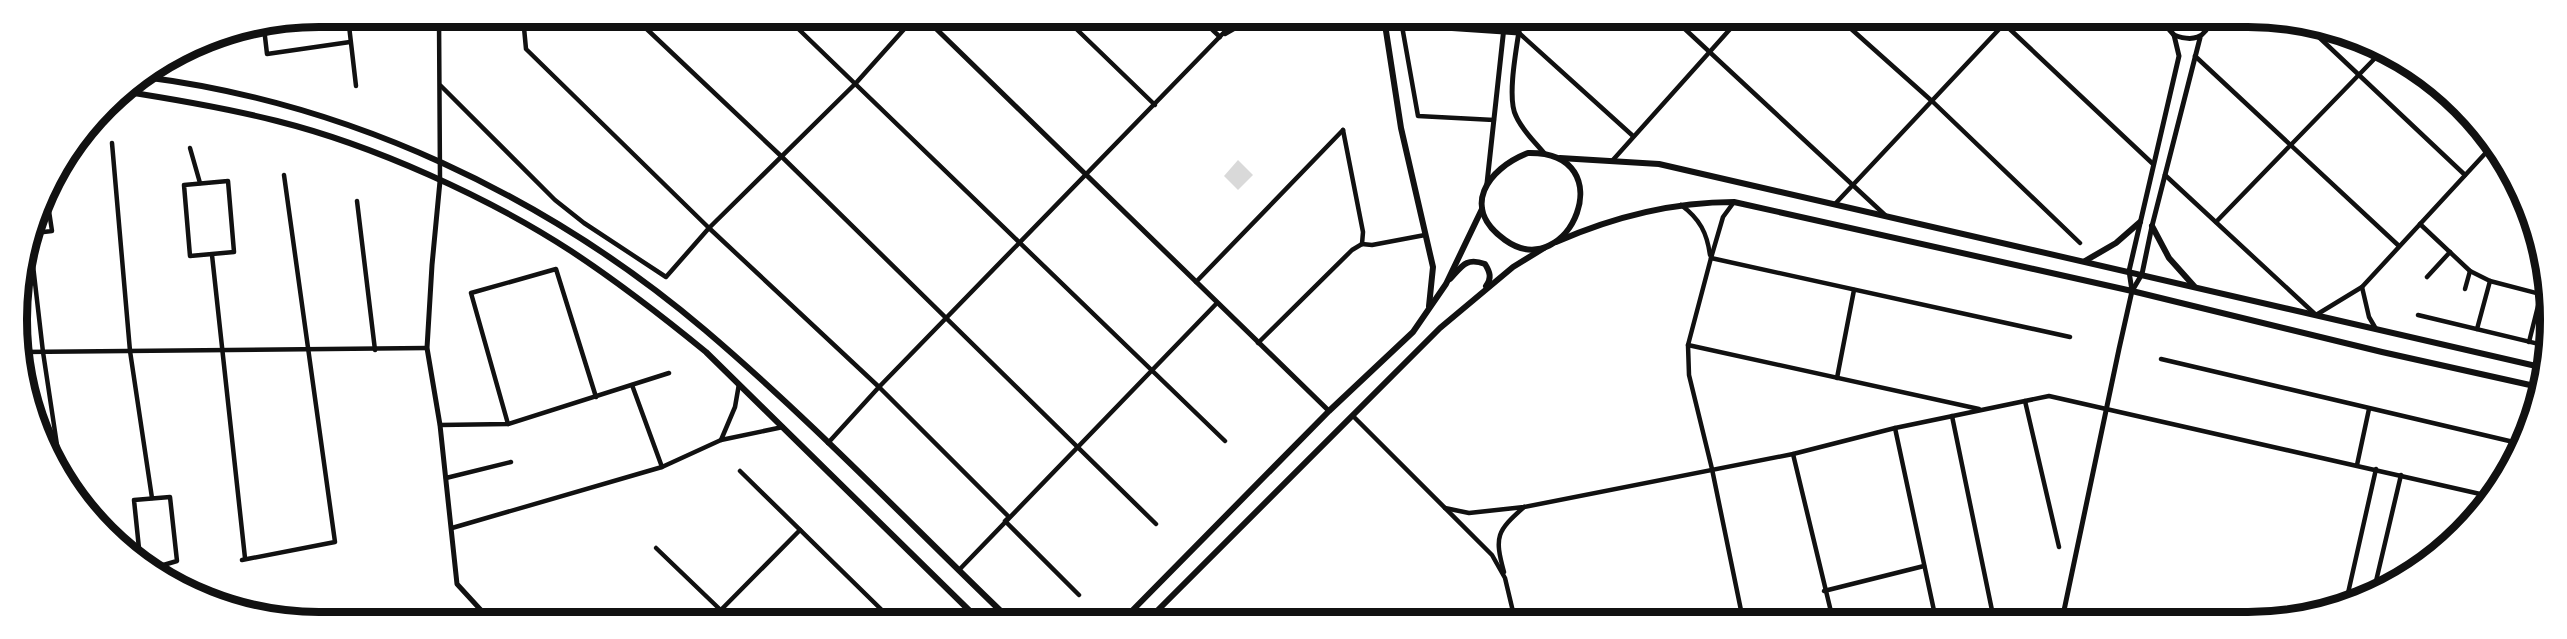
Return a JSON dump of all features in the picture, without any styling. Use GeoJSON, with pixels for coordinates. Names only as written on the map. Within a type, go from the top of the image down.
{"type":"FeatureCollection","features":[{"type":"Feature","properties":{"kind":"main road"},"geometry":{"type":"LineString","coordinates":[[1385,27],[1401,128],[1433,267],[1429,310]]}},
{"type":"Feature","properties":{"kind":"main road"},"geometry":{"type":"LineString","coordinates":[[154,78],[271,102],[338,122],[439,160],[494,188],[574,234],[636,276],[705,331],[828,443],[1002,612]]}},
{"type":"Feature","properties":{"kind":"main road"},"geometry":{"type":"LineString","coordinates":[[135,93],[181,100],[278,121],[345,142],[440,181],[528,225],[607,275],[706,352],[971,612]]}},
{"type":"Feature","properties":{"kind":"main road"},"geometry":{"type":"LineString","coordinates":[[1544,248],[1519,248],[1504,240],[1485,219],[1482,194],[1487,183],[1499,169],[1528,153],[1544,153],[1560,158],[1659,164],[2536,366]]}},
{"type":"Feature","properties":{"kind":"main road"},"geometry":{"type":"LineString","coordinates":[[1556,242],[1573,224],[1579,212],[1582,193],[1577,176],[1560,158]]}},
{"type":"Feature","properties":{"kind":"main road"},"geometry":{"type":"LineString","coordinates":[[1156,612],[1440,328],[1513,267],[1544,248],[1594,225],[1679,204],[1734,202],[2132,291],[2382,352],[2532,385]]}},
{"type":"Feature","properties":{"kind":"main road"},"geometry":{"type":"LineString","coordinates":[[1132,612],[1329,411],[1413,332],[1446,284],[1482,209]]}},
{"type":"Feature","properties":{"kind":"main road"},"geometry":{"type":"LineString","coordinates":[[2085,261],[2116,243],[2140,222]]}},
{"type":"Feature","properties":{"kind":"main road"},"geometry":{"type":"LineString","coordinates":[[2152,226],[2169,258],[2194,286]]}},
{"type":"Feature","properties":{"kind":"main road"},"geometry":{"type":"LineString","coordinates":[[1446,284],[1465,263],[1475,260],[1485,264],[1490,273],[1490,281],[1480,294]]}},
{"type":"Feature","properties":{"kind":"street"},"geometry":{"type":"LineString","coordinates":[[349,27],[356,86]]}},
{"type":"Feature","properties":{"kind":"street"},"geometry":{"type":"LineString","coordinates":[[439,27],[440,181],[427,348],[440,425],[457,584],[483,612]]}},
{"type":"Feature","properties":{"kind":"street"},"geometry":{"type":"LineString","coordinates":[[525,27],[526,50],[709,228],[879,387],[1008,518],[1005,521]]}},
{"type":"Feature","properties":{"kind":"street"},"geometry":{"type":"LineString","coordinates":[[645,27],[781,156],[1156,524]]}},
{"type":"Feature","properties":{"kind":"street"},"geometry":{"type":"LineString","coordinates":[[797,27],[1225,441]]}},
{"type":"Feature","properties":{"kind":"street"},"geometry":{"type":"LineString","coordinates":[[441,86],[555,200],[584,223],[666,277],[709,228],[856,83],[906,27]]}},
{"type":"Feature","properties":{"kind":"street"},"geometry":{"type":"LineString","coordinates":[[934,27],[1329,411]]}},
{"type":"Feature","properties":{"kind":"street"},"geometry":{"type":"LineString","coordinates":[[1074,27],[1155,105]]}},
{"type":"Feature","properties":{"kind":"street"},"geometry":{"type":"LineString","coordinates":[[1209,27],[1220,37]]}},
{"type":"Feature","properties":{"kind":"street"},"geometry":{"type":"LineString","coordinates":[[828,443],[879,387],[1229,27]]}},
{"type":"Feature","properties":{"kind":"street"},"geometry":{"type":"LineString","coordinates":[[1220,37],[1237,27]]}},
{"type":"Feature","properties":{"kind":"street"},"geometry":{"type":"LineString","coordinates":[[1402,27],[1418,116],[1494,120]]}},
{"type":"Feature","properties":{"kind":"street"},"geometry":{"type":"LineString","coordinates":[[1417,27],[1519,33],[1633,136]]}},
{"type":"Feature","properties":{"kind":"street"},"geometry":{"type":"LineString","coordinates":[[1487,183],[1505,27]]}},
{"type":"Feature","properties":{"kind":"street"},"geometry":{"type":"LineString","coordinates":[[1520,27],[1511,99],[1515,114],[1544,153]]}},
{"type":"Feature","properties":{"kind":"street"},"geometry":{"type":"LineString","coordinates":[[1683,27],[1851,186],[1887,217]]}},
{"type":"Feature","properties":{"kind":"street"},"geometry":{"type":"LineString","coordinates":[[1612,161],[1732,27]]}},
{"type":"Feature","properties":{"kind":"street"},"geometry":{"type":"LineString","coordinates":[[1849,27],[1933,102],[2080,243]]}},
{"type":"Feature","properties":{"kind":"street"},"geometry":{"type":"LineString","coordinates":[[1835,204],[2001,27]]}},
{"type":"Feature","properties":{"kind":"street"},"geometry":{"type":"LineString","coordinates":[[2007,27],[2153,164]]}},
{"type":"Feature","properties":{"kind":"street"},"geometry":{"type":"LineString","coordinates":[[2167,27],[2174,35],[2187,40],[2200,38]]}},
{"type":"Feature","properties":{"kind":"street"},"geometry":{"type":"LineString","coordinates":[[2132,291],[2129,271],[2179,56],[2174,35],[2169,27]]}},
{"type":"Feature","properties":{"kind":"street"},"geometry":{"type":"LineString","coordinates":[[2064,612],[2105,407],[2132,291],[2142,274],[2194,56],[2200,38],[2209,29]]}},
{"type":"Feature","properties":{"kind":"street"},"geometry":{"type":"LineString","coordinates":[[265,33],[267,54],[350,42]]}},
{"type":"Feature","properties":{"kind":"street"},"geometry":{"type":"LineString","coordinates":[[2316,36],[2465,175]]}},
{"type":"Feature","properties":{"kind":"street"},"geometry":{"type":"LineString","coordinates":[[2194,56],[2399,246]]}},
{"type":"Feature","properties":{"kind":"street"},"geometry":{"type":"LineString","coordinates":[[2216,222],[2376,57]]}},
{"type":"Feature","properties":{"kind":"street"},"geometry":{"type":"LineString","coordinates":[[1196,282],[1343,130],[1364,232],[1362,244]]}},
{"type":"Feature","properties":{"kind":"street"},"geometry":{"type":"LineString","coordinates":[[112,143],[130,351],[152,498]]}},
{"type":"Feature","properties":{"kind":"street"},"geometry":{"type":"LineString","coordinates":[[190,148],[200,183]]}},
{"type":"Feature","properties":{"kind":"street"},"geometry":{"type":"LineString","coordinates":[[2165,175],[2316,315],[2362,287],[2487,151]]}},
{"type":"Feature","properties":{"kind":"street"},"geometry":{"type":"LineString","coordinates":[[212,255],[243,559],[335,542],[284,175]]}},
{"type":"Feature","properties":{"kind":"street"},"geometry":{"type":"LineString","coordinates":[[228,181],[234,252],[212,255],[190,256],[184,184],[228,181]]}},
{"type":"Feature","properties":{"kind":"street"},"geometry":{"type":"LineString","coordinates":[[357,201],[375,350]]}},
{"type":"Feature","properties":{"kind":"street"},"geometry":{"type":"LineString","coordinates":[[1734,202],[1723,217],[1688,345],[1689,375],[1712,469],[1741,612]]}},
{"type":"Feature","properties":{"kind":"street"},"geometry":{"type":"LineString","coordinates":[[1679,204],[1700,223],[1707,236],[1711,258]]}},
{"type":"Feature","properties":{"kind":"street"},"geometry":{"type":"LineString","coordinates":[[41,232],[51,231],[48,210]]}},
{"type":"Feature","properties":{"kind":"street"},"geometry":{"type":"LineString","coordinates":[[2420,224],[2470,271],[2490,281],[2538,293]]}},
{"type":"Feature","properties":{"kind":"street"},"geometry":{"type":"LineString","coordinates":[[1258,343],[1352,250],[1362,244],[1372,245],[1425,235]]}},
{"type":"Feature","properties":{"kind":"street"},"geometry":{"type":"LineString","coordinates":[[2427,278],[2450,252]]}},
{"type":"Feature","properties":{"kind":"street"},"geometry":{"type":"LineString","coordinates":[[1711,258],[2070,337]]}},
{"type":"Feature","properties":{"kind":"street"},"geometry":{"type":"LineString","coordinates":[[33,263],[58,451]]}},
{"type":"Feature","properties":{"kind":"street"},"geometry":{"type":"LineString","coordinates":[[508,424],[471,293],[556,269],[596,397]]}},
{"type":"Feature","properties":{"kind":"street"},"geometry":{"type":"LineString","coordinates":[[2465,289],[2470,271]]}},
{"type":"Feature","properties":{"kind":"street"},"geometry":{"type":"LineString","coordinates":[[2477,329],[2490,281]]}},
{"type":"Feature","properties":{"kind":"street"},"geometry":{"type":"LineString","coordinates":[[2362,287],[2369,317],[2376,329]]}},
{"type":"Feature","properties":{"kind":"street"},"geometry":{"type":"LineString","coordinates":[[1837,378],[1854,290]]}},
{"type":"Feature","properties":{"kind":"street"},"geometry":{"type":"LineString","coordinates":[[958,570],[1217,303]]}},
{"type":"Feature","properties":{"kind":"street"},"geometry":{"type":"LineString","coordinates":[[2529,342],[2539,305]]}},
{"type":"Feature","properties":{"kind":"street"},"geometry":{"type":"LineString","coordinates":[[2418,315],[2538,344]]}},
{"type":"Feature","properties":{"kind":"street"},"geometry":{"type":"LineString","coordinates":[[1688,345],[1982,410]]}},
{"type":"Feature","properties":{"kind":"street"},"geometry":{"type":"LineString","coordinates":[[29,352],[310,351],[427,348]]}},
{"type":"Feature","properties":{"kind":"street"},"geometry":{"type":"LineString","coordinates":[[2161,359],[2513,442]]}},
{"type":"Feature","properties":{"kind":"street"},"geometry":{"type":"LineString","coordinates":[[440,425],[508,424],[669,374]]}},
{"type":"Feature","properties":{"kind":"street"},"geometry":{"type":"LineString","coordinates":[[721,440],[735,407],[739,384]]}},
{"type":"Feature","properties":{"kind":"street"},"geometry":{"type":"LineString","coordinates":[[632,385],[662,467]]}},
{"type":"Feature","properties":{"kind":"street"},"geometry":{"type":"LineString","coordinates":[[1445,508],[1469,513],[1524,507],[1793,454],[1895,428],[2049,396],[2482,494]]}},
{"type":"Feature","properties":{"kind":"street"},"geometry":{"type":"LineString","coordinates":[[2025,401],[2059,547]]}},
{"type":"Feature","properties":{"kind":"street"},"geometry":{"type":"LineString","coordinates":[[2357,465],[2369,409]]}},
{"type":"Feature","properties":{"kind":"street"},"geometry":{"type":"LineString","coordinates":[[1353,416],[1492,555],[1505,578]]}},
{"type":"Feature","properties":{"kind":"street"},"geometry":{"type":"LineString","coordinates":[[1952,416],[1992,612]]}},
{"type":"Feature","properties":{"kind":"street"},"geometry":{"type":"LineString","coordinates":[[452,528],[662,467],[721,440],[783,427]]}},
{"type":"Feature","properties":{"kind":"street"},"geometry":{"type":"LineString","coordinates":[[1895,428],[1934,612]]}},
{"type":"Feature","properties":{"kind":"street"},"geometry":{"type":"LineString","coordinates":[[1793,454],[1831,612]]}},
{"type":"Feature","properties":{"kind":"street"},"geometry":{"type":"LineString","coordinates":[[446,478],[511,462]]}},
{"type":"Feature","properties":{"kind":"street"},"geometry":{"type":"LineString","coordinates":[[2348,594],[2376,470]]}},
{"type":"Feature","properties":{"kind":"street"},"geometry":{"type":"LineString","coordinates":[[740,471],[884,612]]}},
{"type":"Feature","properties":{"kind":"street"},"geometry":{"type":"LineString","coordinates":[[2376,583],[2401,475]]}},
{"type":"Feature","properties":{"kind":"street"},"geometry":{"type":"LineString","coordinates":[[139,550],[135,500],[170,496],[177,561],[161,566]]}},
{"type":"Feature","properties":{"kind":"street"},"geometry":{"type":"LineString","coordinates":[[1513,612],[1499,553],[1499,537],[1503,526],[1524,507]]}},
{"type":"Feature","properties":{"kind":"street"},"geometry":{"type":"LineString","coordinates":[[1005,521],[1079,595]]}},
{"type":"Feature","properties":{"kind":"street"},"geometry":{"type":"LineString","coordinates":[[656,548],[721,610],[800,530]]}},
{"type":"Feature","properties":{"kind":"street"},"geometry":{"type":"LineString","coordinates":[[1824,591],[1924,566]]}},
{"type":"Feature","properties":{"kind":"shaded area"},"geometry":{"type":"Polygon","coordinates":[[[1238,160],[1253,175],[1238,190],[1224,176],[1238,160]]]}}]}
